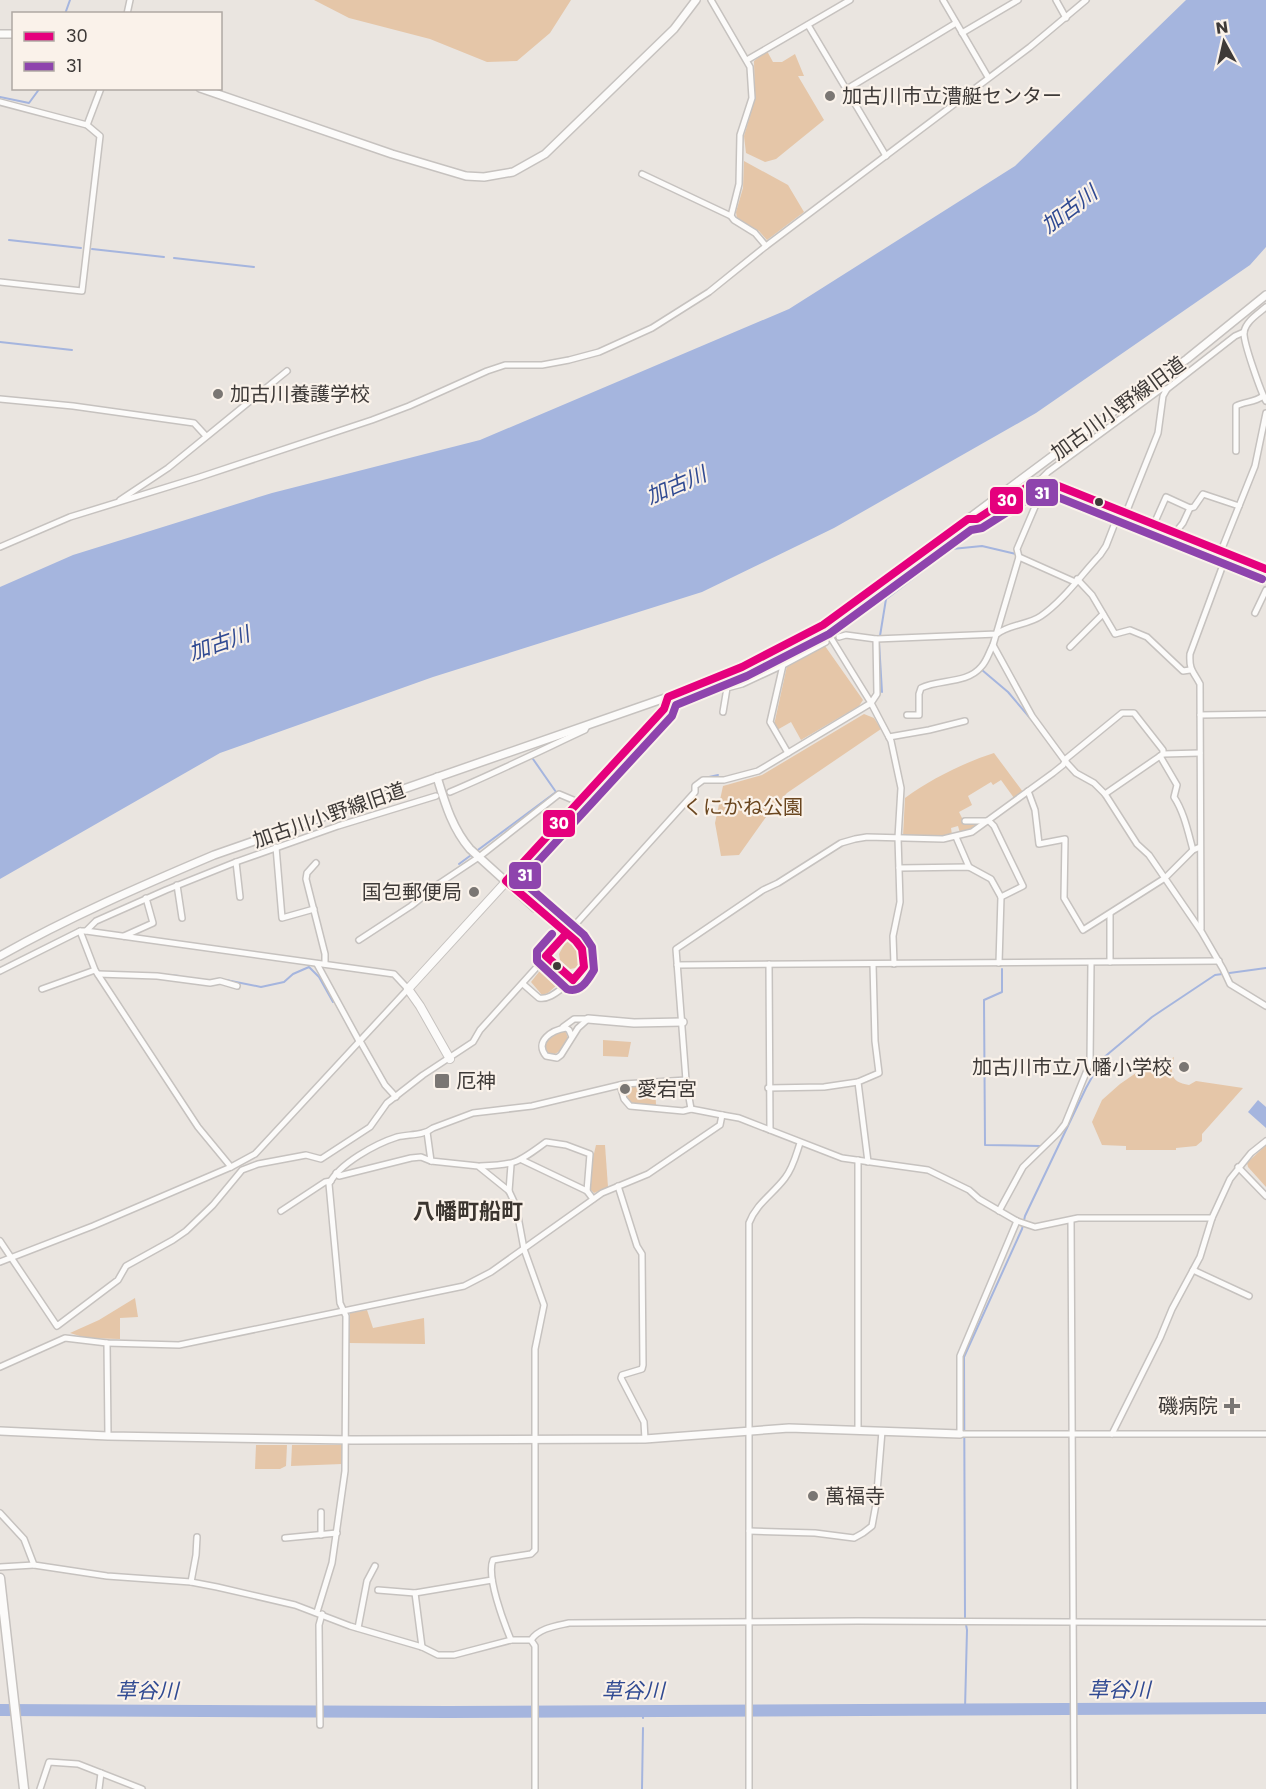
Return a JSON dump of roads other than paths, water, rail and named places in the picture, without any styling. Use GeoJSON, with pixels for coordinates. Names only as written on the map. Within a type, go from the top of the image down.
{"type":"FeatureCollection","features":[{"type":"Feature","properties":{"kind":"main road"},"geometry":{"type":"LineString","coordinates":[[450,1059],[408,989],[664,709],[668,697],[742,667],[823,625],[968,519],[977,519],[1042,481],[1266,569]]}},
{"type":"Feature","properties":{"kind":"main road"},"geometry":{"type":"LineString","coordinates":[[0,1578],[4,1652],[13,1696],[24,1789]]}},
{"type":"Feature","properties":{"kind":"street"},"geometry":{"type":"LineString","coordinates":[[206,90],[392,154],[466,176],[501,175],[524,167],[545,154],[674,29],[696,0]]}},
{"type":"Feature","properties":{"kind":"street"},"geometry":{"type":"LineString","coordinates":[[711,0],[750,67],[752,98],[740,135],[739,184],[731,216]]}},
{"type":"Feature","properties":{"kind":"street"},"geometry":{"type":"LineString","coordinates":[[747,60],[850,0]]}},
{"type":"Feature","properties":{"kind":"street"},"geometry":{"type":"LineString","coordinates":[[943,0],[988,77]]}},
{"type":"Feature","properties":{"kind":"street"},"geometry":{"type":"LineString","coordinates":[[962,33],[1018,0]]}},
{"type":"Feature","properties":{"kind":"street"},"geometry":{"type":"LineString","coordinates":[[1056,0],[1066,18]]}},
{"type":"Feature","properties":{"kind":"street"},"geometry":{"type":"LineString","coordinates":[[0,547],[70,517],[372,420],[487,371],[505,365],[542,365],[568,360],[611,347],[652,328],[709,292],[1066,18],[1086,0]]}},
{"type":"Feature","properties":{"kind":"street"},"geometry":{"type":"LineString","coordinates":[[847,89],[956,23]]}},
{"type":"Feature","properties":{"kind":"street"},"geometry":{"type":"LineString","coordinates":[[807,25],[886,156]]}},
{"type":"Feature","properties":{"kind":"street"},"geometry":{"type":"LineString","coordinates":[[87,125],[100,90]]}},
{"type":"Feature","properties":{"kind":"street"},"geometry":{"type":"LineString","coordinates":[[0,102],[87,125],[100,136],[82,291],[0,282]]}},
{"type":"Feature","properties":{"kind":"street"},"geometry":{"type":"LineString","coordinates":[[642,174],[731,216],[755,233],[766,246]]}},
{"type":"Feature","properties":{"kind":"street","name":"加古川小野線旧道"},"geometry":{"type":"LineString","coordinates":[[968,519],[1187,359],[1266,295]]}},
{"type":"Feature","properties":{"kind":"street"},"geometry":{"type":"LineString","coordinates":[[839,637],[846,635],[876,639],[997,634],[1039,617],[1106,546],[1158,433],[1163,396],[1167,389],[1244,332],[1249,322],[1266,307]]}},
{"type":"Feature","properties":{"kind":"street"},"geometry":{"type":"LineString","coordinates":[[1236,451],[1236,406],[1264,399],[1244,332]]}},
{"type":"Feature","properties":{"kind":"street"},"geometry":{"type":"LineString","coordinates":[[118,502],[149,482],[287,371]]}},
{"type":"Feature","properties":{"kind":"street"},"geometry":{"type":"LineString","coordinates":[[907,715],[920,715],[921,688],[956,680],[982,667],[997,634],[1019,556],[1017,549],[1042,481],[1048,471],[1161,389],[1167,389]]}},
{"type":"Feature","properties":{"kind":"street"},"geometry":{"type":"LineString","coordinates":[[0,399],[73,406],[194,423],[206,436]]}},
{"type":"Feature","properties":{"kind":"street"},"geometry":{"type":"LineString","coordinates":[[1202,931],[1200,684],[1190,670],[1190,654],[1239,506],[1255,466],[1266,413]]}},
{"type":"Feature","properties":{"kind":"street"},"geometry":{"type":"LineString","coordinates":[[1175,533],[1203,494],[1239,506]]}},
{"type":"Feature","properties":{"kind":"street"},"geometry":{"type":"LineString","coordinates":[[1155,524],[1166,497],[1191,508]]}},
{"type":"Feature","properties":{"kind":"street"},"geometry":{"type":"LineString","coordinates":[[1019,556],[1076,580],[1092,595],[1115,634],[1130,630],[1147,637],[1183,671],[1190,670]]}},
{"type":"Feature","properties":{"kind":"street"},"geometry":{"type":"LineString","coordinates":[[1255,613],[1266,590]]}},
{"type":"Feature","properties":{"kind":"street"},"geometry":{"type":"LineString","coordinates":[[1070,647],[1103,614]]}},
{"type":"Feature","properties":{"kind":"street"},"geometry":{"type":"LineString","coordinates":[[823,625],[890,737],[901,788],[898,838],[900,902],[893,936],[894,964]]}},
{"type":"Feature","properties":{"kind":"street"},"geometry":{"type":"LineString","coordinates":[[0,1241],[57,1326],[118,1280],[126,1266],[166,1245],[186,1231],[213,1205],[242,1170],[258,1164],[306,1155],[321,1159],[370,1127],[387,1103],[473,1042],[480,1030],[694,792],[695,786],[703,780],[724,780],[758,771],[872,704],[877,694],[876,639]]}},
{"type":"Feature","properties":{"kind":"street"},"geometry":{"type":"LineString","coordinates":[[723,712],[727,688],[742,684],[783,665],[826,642]]}},
{"type":"Feature","properties":{"kind":"street"},"geometry":{"type":"LineString","coordinates":[[993,645],[1026,707],[1065,761],[1076,773],[1094,783],[1105,794],[1137,844],[1149,855],[1202,931],[1230,984],[1266,1006]]}},
{"type":"Feature","properties":{"kind":"street"},"geometry":{"type":"LineString","coordinates":[[783,665],[770,722],[788,753]]}},
{"type":"Feature","properties":{"kind":"street","name":"加古川小野線旧道"},"geometry":{"type":"LineString","coordinates":[[0,957],[83,912],[194,864],[668,697]]}},
{"type":"Feature","properties":{"kind":"street"},"geometry":{"type":"LineString","coordinates":[[691,1109],[686,1080],[676,949],[763,890],[841,843],[867,837],[943,839],[972,832],[1058,769],[1122,713],[1134,713],[1163,750],[1161,755],[1177,785],[1174,796],[1181,808],[1181,815],[1193,850]]}},
{"type":"Feature","properties":{"kind":"street"},"geometry":{"type":"LineString","coordinates":[[1200,715],[1266,714]]}},
{"type":"Feature","properties":{"kind":"street"},"geometry":{"type":"LineString","coordinates":[[890,737],[965,721]]}},
{"type":"Feature","properties":{"kind":"street"},"geometry":{"type":"LineString","coordinates":[[450,792],[585,729],[588,724]]}},
{"type":"Feature","properties":{"kind":"street"},"geometry":{"type":"LineString","coordinates":[[1105,794],[1161,755],[1200,753]]}},
{"type":"Feature","properties":{"kind":"street"},"geometry":{"type":"LineString","coordinates":[[437,777],[455,828],[466,844],[579,945],[584,956],[584,967],[573,980],[544,999],[539,998],[523,984]]}},
{"type":"Feature","properties":{"kind":"street"},"geometry":{"type":"LineString","coordinates":[[1028,791],[1035,810],[1039,844],[1065,839],[1064,898],[1083,930],[1165,878],[1193,850],[1200,847]]}},
{"type":"Feature","properties":{"kind":"street"},"geometry":{"type":"LineString","coordinates":[[359,940],[479,857],[559,794],[578,802]]}},
{"type":"Feature","properties":{"kind":"street"},"geometry":{"type":"LineString","coordinates":[[0,971],[83,931],[96,921],[236,861],[436,796]]}},
{"type":"Feature","properties":{"kind":"street"},"geometry":{"type":"LineString","coordinates":[[965,821],[988,821],[994,826],[1023,886],[1000,897]]}},
{"type":"Feature","properties":{"kind":"street"},"geometry":{"type":"LineString","coordinates":[[956,837],[969,867]]}},
{"type":"Feature","properties":{"kind":"street"},"geometry":{"type":"LineString","coordinates":[[276,847],[282,918],[314,909]]}},
{"type":"Feature","properties":{"kind":"street"},"geometry":{"type":"LineString","coordinates":[[236,861],[240,897]]}},
{"type":"Feature","properties":{"kind":"street"},"geometry":{"type":"LineString","coordinates":[[316,863],[307,873],[306,879],[325,954],[325,964]]}},
{"type":"Feature","properties":{"kind":"street"},"geometry":{"type":"LineString","coordinates":[[899,868],[969,867],[991,879],[1000,897],[999,963]]}},
{"type":"Feature","properties":{"kind":"street"},"geometry":{"type":"LineString","coordinates":[[177,885],[182,918]]}},
{"type":"Feature","properties":{"kind":"street"},"geometry":{"type":"LineString","coordinates":[[124,936],[153,922],[146,898]]}},
{"type":"Feature","properties":{"kind":"street"},"geometry":{"type":"LineString","coordinates":[[1110,914],[1110,962]]}},
{"type":"Feature","properties":{"kind":"street"},"geometry":{"type":"LineString","coordinates":[[0,1262],[93,1226],[231,1167],[255,1154],[408,989],[394,974],[83,931]]}},
{"type":"Feature","properties":{"kind":"street"},"geometry":{"type":"LineString","coordinates":[[83,931],[97,972],[198,1127],[231,1167]]}},
{"type":"Feature","properties":{"kind":"street"},"geometry":{"type":"LineString","coordinates":[[546,956],[573,980]]}},
{"type":"Feature","properties":{"kind":"street"},"geometry":{"type":"LineString","coordinates":[[677,965],[1219,961]]}},
{"type":"Feature","properties":{"kind":"street"},"geometry":{"type":"LineString","coordinates":[[317,963],[385,1084],[396,1097]]}},
{"type":"Feature","properties":{"kind":"street"},"geometry":{"type":"LineString","coordinates":[[999,1211],[1029,1159],[1065,1124],[1090,1064],[1091,963]]}},
{"type":"Feature","properties":{"kind":"street"},"geometry":{"type":"LineString","coordinates":[[769,964],[770,1130]]}},
{"type":"Feature","properties":{"kind":"street"},"geometry":{"type":"LineString","coordinates":[[768,1088],[824,1087],[858,1082],[879,1073],[875,1041],[873,964]]}},
{"type":"Feature","properties":{"kind":"street"},"geometry":{"type":"LineString","coordinates":[[42,989],[97,972],[157,976],[210,983],[220,981],[237,986]]}},
{"type":"Feature","properties":{"kind":"street"},"geometry":{"type":"LineString","coordinates":[[588,1019],[572,1037],[561,1055],[557,1058],[546,1056],[540,1046],[541,1042],[574,1019],[588,1019],[634,1023],[683,1022]]}},
{"type":"Feature","properties":{"kind":"street"},"geometry":{"type":"LineString","coordinates":[[559,1030],[566,1028],[572,1037]]}},
{"type":"Feature","properties":{"kind":"street"},"geometry":{"type":"LineString","coordinates":[[320,1725],[319,1613],[337,1533],[345,1471],[346,1440],[346,1316],[339,1291],[329,1184],[336,1173],[360,1156],[398,1137],[428,1132],[472,1113],[532,1106],[620,1084],[686,1080]]}},
{"type":"Feature","properties":{"kind":"street"},"geometry":{"type":"LineString","coordinates":[[858,1082],[868,1162]]}},
{"type":"Feature","properties":{"kind":"street"},"geometry":{"type":"LineString","coordinates":[[620,1084],[624,1099],[630,1106],[683,1112],[691,1109],[723,1115],[770,1130],[842,1158],[928,1170],[969,1190],[1017,1221],[1035,1227],[1071,1220],[1212,1218]]}},
{"type":"Feature","properties":{"kind":"street"},"geometry":{"type":"LineString","coordinates":[[0,1367],[65,1338],[107,1343],[179,1345],[464,1286],[491,1272],[592,1199],[648,1174],[668,1161],[720,1125],[723,1115]]}},
{"type":"Feature","properties":{"kind":"street"},"geometry":{"type":"LineString","coordinates":[[428,1132],[431,1161]]}},
{"type":"Feature","properties":{"kind":"street"},"geometry":{"type":"LineString","coordinates":[[1112,1434],[1172,1309],[1200,1257],[1212,1218],[1230,1179],[1238,1167],[1266,1141]]}},
{"type":"Feature","properties":{"kind":"street"},"geometry":{"type":"LineString","coordinates":[[336,1173],[339,1176],[420,1157],[431,1161],[478,1166],[511,1165],[522,1160],[546,1142],[566,1145],[590,1154],[587,1191]]}},
{"type":"Feature","properties":{"kind":"street"},"geometry":{"type":"LineString","coordinates":[[749,1789],[749,1223],[761,1203],[790,1171],[800,1143]]}},
{"type":"Feature","properties":{"kind":"street"},"geometry":{"type":"LineString","coordinates":[[360,1156],[367,1170]]}},
{"type":"Feature","properties":{"kind":"street"},"geometry":{"type":"LineString","coordinates":[[522,1160],[587,1191],[592,1199]]}},
{"type":"Feature","properties":{"kind":"street"},"geometry":{"type":"LineString","coordinates":[[858,1160],[858,1430]]}},
{"type":"Feature","properties":{"kind":"street"},"geometry":{"type":"LineString","coordinates":[[239,1163],[242,1170]]}},
{"type":"Feature","properties":{"kind":"street"},"geometry":{"type":"LineString","coordinates":[[509,1191],[511,1165]]}},
{"type":"Feature","properties":{"kind":"street"},"geometry":{"type":"LineString","coordinates":[[478,1166],[509,1191],[516,1206],[524,1249],[544,1305],[535,1349],[535,1550],[531,1554],[493,1560],[490,1566],[492,1580],[511,1640]]}},
{"type":"Feature","properties":{"kind":"street"},"geometry":{"type":"LineString","coordinates":[[1238,1167],[1266,1196]]}},
{"type":"Feature","properties":{"kind":"street"},"geometry":{"type":"LineString","coordinates":[[281,1211],[325,1182],[331,1181]]}},
{"type":"Feature","properties":{"kind":"street"},"geometry":{"type":"LineString","coordinates":[[618,1186],[637,1246],[642,1254],[644,1365],[642,1369],[622,1375],[621,1378],[645,1422],[645,1440]]}},
{"type":"Feature","properties":{"kind":"street"},"geometry":{"type":"LineString","coordinates":[[1071,1220],[1074,1789]]}},
{"type":"Feature","properties":{"kind":"street"},"geometry":{"type":"LineString","coordinates":[[960,1434],[960,1356],[1017,1221]]}},
{"type":"Feature","properties":{"kind":"street"},"geometry":{"type":"LineString","coordinates":[[1193,1270],[1249,1296]]}},
{"type":"Feature","properties":{"kind":"street"},"geometry":{"type":"LineString","coordinates":[[1238,1291],[1241,1282]]}},
{"type":"Feature","properties":{"kind":"street"},"geometry":{"type":"LineString","coordinates":[[107,1343],[108,1436]]}},
{"type":"Feature","properties":{"kind":"street"},"geometry":{"type":"LineString","coordinates":[[0,1431],[108,1436],[346,1440],[645,1440],[789,1428],[960,1434],[1266,1434]]}},
{"type":"Feature","properties":{"kind":"street"},"geometry":{"type":"LineString","coordinates":[[749,1531],[815,1533],[854,1538],[863,1533],[872,1526],[882,1431]]}},
{"type":"Feature","properties":{"kind":"street"},"geometry":{"type":"LineString","coordinates":[[321,1512],[321,1535]]}},
{"type":"Feature","properties":{"kind":"street"},"geometry":{"type":"LineString","coordinates":[[0,1513],[24,1539],[34,1565]]}},
{"type":"Feature","properties":{"kind":"street"},"geometry":{"type":"LineString","coordinates":[[285,1538],[337,1533]]}},
{"type":"Feature","properties":{"kind":"street"},"geometry":{"type":"LineString","coordinates":[[192,1582],[197,1537]]}},
{"type":"Feature","properties":{"kind":"street"},"geometry":{"type":"LineString","coordinates":[[0,1567],[34,1565],[107,1576],[192,1582],[217,1587],[319,1613],[357,1628],[422,1647],[438,1655],[454,1655],[511,1640],[531,1640]]}},
{"type":"Feature","properties":{"kind":"street"},"geometry":{"type":"LineString","coordinates":[[357,1628],[368,1581],[375,1566]]}},
{"type":"Feature","properties":{"kind":"street"},"geometry":{"type":"LineString","coordinates":[[378,1590],[387,1594],[415,1593],[492,1580]]}},
{"type":"Feature","properties":{"kind":"street"},"geometry":{"type":"LineString","coordinates":[[415,1593],[422,1647]]}},
{"type":"Feature","properties":{"kind":"street"},"geometry":{"type":"LineString","coordinates":[[531,1640],[534,1635],[552,1626],[569,1623],[1266,1623]]}},
{"type":"Feature","properties":{"kind":"street"},"geometry":{"type":"LineString","coordinates":[[531,1640],[535,1646],[535,1789]]}},
{"type":"Feature","properties":{"kind":"street"},"geometry":{"type":"LineString","coordinates":[[40,1789],[49,1762],[78,1764],[142,1789]]}},
{"type":"Feature","properties":{"kind":"street"},"geometry":{"type":"LineString","coordinates":[[99,1789],[101,1773]]}},
{"type":"Feature","properties":{"kind":"water","name":"加古川"},"geometry":{"type":"Polygon","coordinates":[[[1186,0],[1266,0],[1266,247],[1250,265],[1036,413],[834,528],[702,592],[433,677],[220,753],[0,879],[0,587],[73,555],[272,493],[480,440],[789,309],[1015,166],[1186,0]]]}},
{"type":"Feature","properties":{"kind":"water"},"geometry":{"type":"Polygon","coordinates":[[[1258,1100],[1266,1107],[1266,1128],[1248,1112],[1258,1100]]]}},
{"type":"Feature","properties":{"kind":"waterway"},"geometry":{"type":"LineString","coordinates":[[66,12],[70,0]]}},
{"type":"Feature","properties":{"kind":"waterway"},"geometry":{"type":"LineString","coordinates":[[0,97],[29,103],[39,90]]}},
{"type":"Feature","properties":{"kind":"waterway"},"geometry":{"type":"LineString","coordinates":[[9,240],[81,248]]}},
{"type":"Feature","properties":{"kind":"waterway"},"geometry":{"type":"LineString","coordinates":[[92,249],[164,257]]}},
{"type":"Feature","properties":{"kind":"waterway"},"geometry":{"type":"LineString","coordinates":[[174,258],[254,267]]}},
{"type":"Feature","properties":{"kind":"waterway"},"geometry":{"type":"LineString","coordinates":[[0,342],[72,350]]}},
{"type":"Feature","properties":{"kind":"waterway"},"geometry":{"type":"LineString","coordinates":[[882,692],[879,642],[886,599],[952,549],[982,546],[1016,554]]}},
{"type":"Feature","properties":{"kind":"waterway"},"geometry":{"type":"LineString","coordinates":[[982,670],[1008,692],[1041,731]]}},
{"type":"Feature","properties":{"kind":"waterway"},"geometry":{"type":"LineString","coordinates":[[459,864],[556,792],[533,759]]}},
{"type":"Feature","properties":{"kind":"waterway"},"geometry":{"type":"LineString","coordinates":[[700,779],[718,775]]}},
{"type":"Feature","properties":{"kind":"waterway"},"geometry":{"type":"LineString","coordinates":[[226,980],[261,987],[284,982],[293,974],[309,967],[319,977],[333,1002]]}},
{"type":"Feature","properties":{"kind":"waterway"},"geometry":{"type":"LineString","coordinates":[[965,1709],[967,1630],[965,1619],[964,1357],[1022,1229],[1025,1216],[1102,1059],[1152,1017],[1215,975],[1266,968]]}},
{"type":"Feature","properties":{"kind":"waterway"},"geometry":{"type":"LineString","coordinates":[[1002,969],[1002,992],[984,1000],[985,1145],[1040,1146]]}},
{"type":"Feature","properties":{"kind":"waterway"},"geometry":{"type":"LineString","coordinates":[[167,975],[179,976]]}},
{"type":"Feature","properties":{"kind":"waterway","name":"草谷川"},"geometry":{"type":"LineString","coordinates":[[0,1710],[448,1712],[1266,1708]]}},
{"type":"Feature","properties":{"kind":"waterway"},"geometry":{"type":"LineString","coordinates":[[642,1710],[643,1718]]}},
{"type":"Feature","properties":{"kind":"waterway"},"geometry":{"type":"LineString","coordinates":[[642,1789],[643,1728]]}},
{"type":"Feature","properties":{"kind":"place","name":"加古川市立漕艇センター"},"geometry":{"type":"Point","coordinates":[830,96]}},
{"type":"Feature","properties":{"kind":"place","name":"加古川養護学校"},"geometry":{"type":"Point","coordinates":[218,394]}},
{"type":"Feature","properties":{"kind":"place","name":"国包郵便局"},"geometry":{"type":"Point","coordinates":[474,892]}},
{"type":"Feature","properties":{"kind":"place","name":"加古川市立八幡小学校"},"geometry":{"type":"Point","coordinates":[1184,1067]}},
{"type":"Feature","properties":{"kind":"place","name":"厄神"},"geometry":{"type":"Point","coordinates":[442,1081]}},
{"type":"Feature","properties":{"kind":"place","name":"愛宕宮"},"geometry":{"type":"Point","coordinates":[625,1089]}},
{"type":"Feature","properties":{"kind":"place","name":"磯病院"},"geometry":{"type":"Point","coordinates":[1232,1406]}},
{"type":"Feature","properties":{"kind":"place","name":"萬福寺"},"geometry":{"type":"Point","coordinates":[813,1496]}},
{"type":"Feature","properties":{"kind":"district","name":"八幡町船町"},"geometry":{"type":"Point","coordinates":[468,1211]}},
{"type":"Feature","properties":{"kind":"park label","name":"くにかね公園"},"geometry":{"type":"Point","coordinates":[743,807]}}]}
